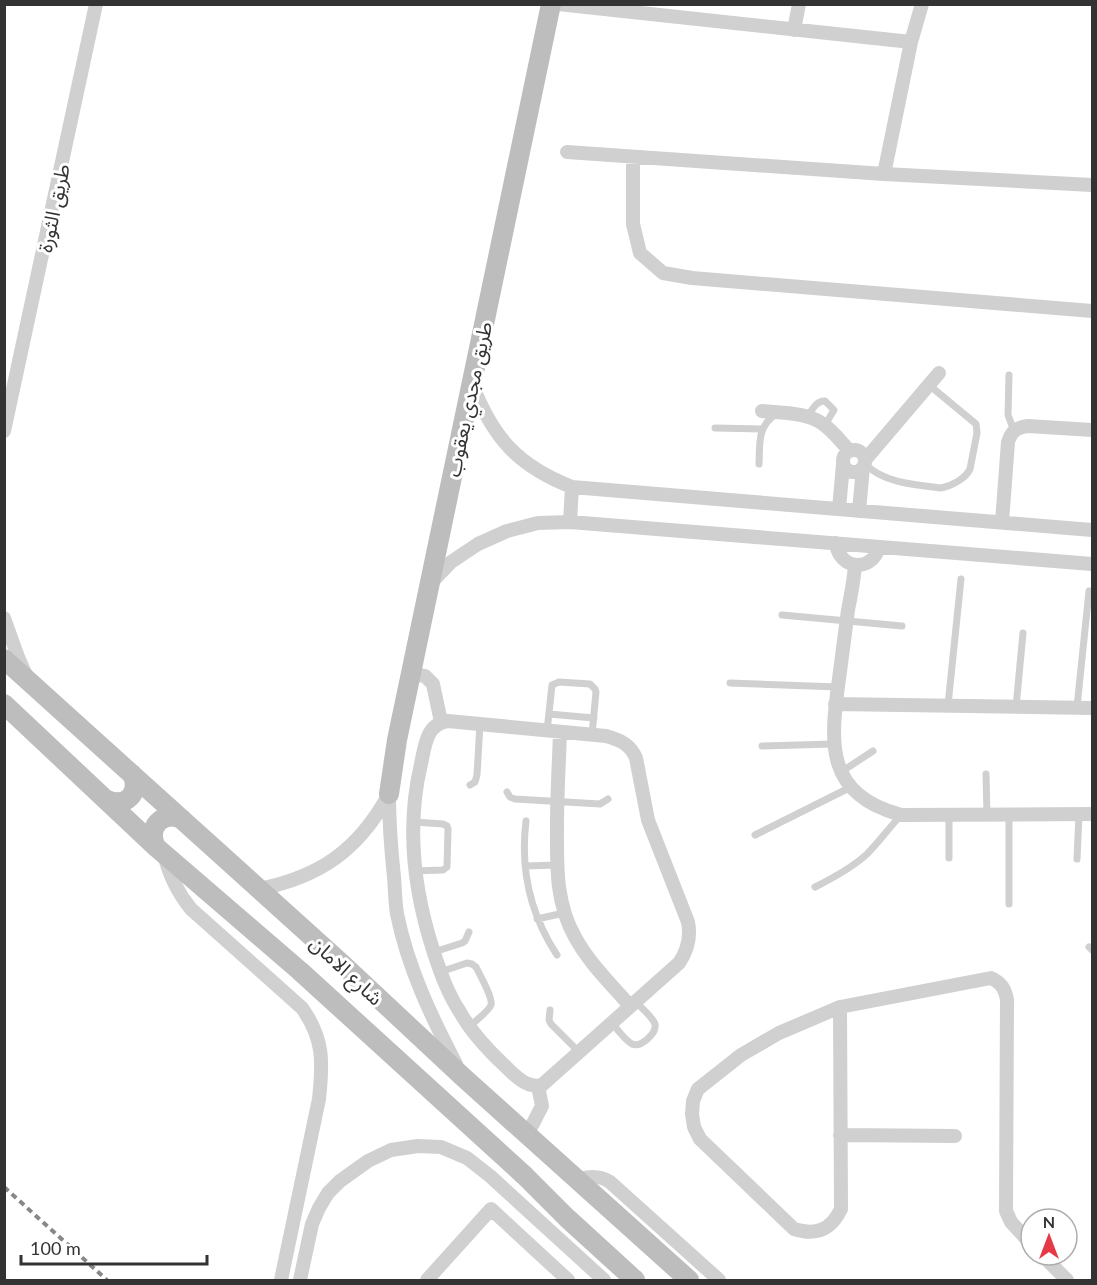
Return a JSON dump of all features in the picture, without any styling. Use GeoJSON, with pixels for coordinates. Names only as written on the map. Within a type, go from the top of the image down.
{"type":"FeatureCollection","features":[{"type":"Feature","properties":{"kind":"street","name":"طريق الثورة"},"geometry":{"type":"LineString","coordinates":[[4,431],[6,412],[96,4]]}},
{"type":"Feature","properties":{"kind":"street","name":"طريق مجدي يعقوب"},"geometry":{"type":"LineString","coordinates":[[463,1077],[435,1025],[418,986],[396,912],[389,794],[397,740],[551,4]]}},
{"type":"Feature","properties":{"kind":"street"},"geometry":{"type":"LineString","coordinates":[[558,4],[679,11],[794,30],[911,42]]}},
{"type":"Feature","properties":{"kind":"street"},"geometry":{"type":"LineString","coordinates":[[794,30],[800,4]]}},
{"type":"Feature","properties":{"kind":"street"},"geometry":{"type":"LineString","coordinates":[[884,174],[911,42],[922,4]]}},
{"type":"Feature","properties":{"kind":"street"},"geometry":{"type":"LineString","coordinates":[[567,152],[884,174],[1092,185]]}},
{"type":"Feature","properties":{"kind":"street"},"geometry":{"type":"LineString","coordinates":[[633,157],[633,224],[640,253],[663,273],[692,278],[1092,311]]}},
{"type":"Feature","properties":{"kind":"street"},"geometry":{"type":"LineString","coordinates":[[864,464],[939,373]]}},
{"type":"Feature","properties":{"kind":"street"},"geometry":{"type":"LineString","coordinates":[[472,384],[489,422],[510,449],[529,466],[551,479],[572,487],[1092,530]]}},
{"type":"Feature","properties":{"kind":"street"},"geometry":{"type":"LineString","coordinates":[[762,411],[807,417],[825,425],[846,458],[839,509]]}},
{"type":"Feature","properties":{"kind":"street"},"geometry":{"type":"LineString","coordinates":[[1002,522],[1008,442],[1014,431],[1028,426],[1092,430]]}},
{"type":"Feature","properties":{"kind":"street"},"geometry":{"type":"LineString","coordinates":[[846,458],[858,451],[861,453],[864,464],[859,511]]}},
{"type":"Feature","properties":{"kind":"street"},"geometry":{"type":"LineString","coordinates":[[570,522],[572,487]]}},
{"type":"Feature","properties":{"kind":"street"},"geometry":{"type":"LineString","coordinates":[[429,585],[451,562],[477,544],[507,531],[538,523],[570,522],[1092,564]]}},
{"type":"Feature","properties":{"kind":"street"},"geometry":{"type":"LineString","coordinates":[[836,543],[842,557],[855,565],[864,564],[872,559],[879,547]]}},
{"type":"Feature","properties":{"kind":"street"},"geometry":{"type":"LineString","coordinates":[[855,565],[835,704],[833,744],[836,759],[851,787],[863,799],[881,810],[901,815],[1086,814]]}},
{"type":"Feature","properties":{"kind":"street"},"geometry":{"type":"LineString","coordinates":[[4,618],[29,682]]}},
{"type":"Feature","properties":{"kind":"street","name":"شارع الامان"},"geometry":{"type":"LineString","coordinates":[[4,659],[689,1281]]}},
{"type":"Feature","properties":{"kind":"street"},"geometry":{"type":"LineString","coordinates":[[411,674],[425,676],[433,684],[441,722]]}},
{"type":"Feature","properties":{"kind":"street","name":"شارع الامان"},"geometry":{"type":"LineString","coordinates":[[4,704],[160,850],[300,971],[525,1176],[635,1281]]}},
{"type":"Feature","properties":{"kind":"street"},"geometry":{"type":"LineString","coordinates":[[835,704],[1092,708]]}},
{"type":"Feature","properties":{"kind":"street"},"geometry":{"type":"LineString","coordinates":[[441,722],[592,735],[616,739],[628,746],[636,758],[648,820],[679,897],[689,929],[688,943],[679,963],[542,1085],[530,1086],[510,1071],[469,1027],[440,972],[422,914],[413,855],[415,800],[428,735],[441,722]]}},
{"type":"Feature","properties":{"kind":"street"},"geometry":{"type":"LineString","coordinates":[[554,731],[557,801],[556,865],[564,913],[574,937],[589,958],[633,1004]]}},
{"type":"Feature","properties":{"kind":"street"},"geometry":{"type":"LineString","coordinates":[[107,800],[116,803],[130,797],[135,788],[132,774]]}},
{"type":"Feature","properties":{"kind":"street","name":"طريق مجدي يعقوب"},"geometry":{"type":"LineString","coordinates":[[259,889],[300,878],[336,858],[366,829],[389,794]]}},
{"type":"Feature","properties":{"kind":"street"},"geometry":{"type":"LineString","coordinates":[[182,819],[167,817],[158,822],[153,831],[154,842],[183,899],[191,909],[292,998],[310,1019],[320,1045],[322,1072],[319,1099],[281,1281]]}},
{"type":"Feature","properties":{"kind":"street"},"geometry":{"type":"LineString","coordinates":[[840,1007],[841,1209],[836,1219],[827,1227],[816,1232],[805,1233],[794,1229],[700,1139],[694,1127],[692,1114],[693,1101],[698,1089],[741,1055],[779,1033],[840,1007],[991,978],[1000,983],[1007,999],[1006,1211],[1011,1222],[1019,1231]]}},
{"type":"Feature","properties":{"kind":"street"},"geometry":{"type":"LineString","coordinates":[[527,1135],[542,1106],[538,1086]]}},
{"type":"Feature","properties":{"kind":"street"},"geometry":{"type":"LineString","coordinates":[[840,1135],[955,1136]]}},
{"type":"Feature","properties":{"kind":"street"},"geometry":{"type":"LineString","coordinates":[[300,1281],[312,1224],[328,1193],[340,1180],[368,1161],[391,1150],[418,1146],[441,1147],[467,1158],[604,1281]]}},
{"type":"Feature","properties":{"kind":"street"},"geometry":{"type":"LineString","coordinates":[[578,1180],[591,1176],[610,1182],[719,1281]]}},
{"type":"Feature","properties":{"kind":"street"},"geometry":{"type":"LineString","coordinates":[[427,1281],[491,1209],[568,1281]]}},
{"type":"Feature","properties":{"kind":"street"},"geometry":{"type":"LineString","coordinates":[[1054,1267],[1067,1281]]}},
{"type":"Feature","properties":{"kind":"lane"},"geometry":{"type":"LineString","coordinates":[[1009,375],[1008,415],[1014,431]]}},
{"type":"Feature","properties":{"kind":"lane"},"geometry":{"type":"LineString","coordinates":[[864,464],[877,474],[889,479],[941,488],[948,487],[968,474],[977,433],[975,424],[929,385]]}},
{"type":"Feature","properties":{"kind":"lane"},"geometry":{"type":"LineString","coordinates":[[807,417],[818,402],[825,400],[834,410],[825,425]]}},
{"type":"Feature","properties":{"kind":"lane"},"geometry":{"type":"LineString","coordinates":[[759,464],[762,429],[778,413]]}},
{"type":"Feature","properties":{"kind":"lane"},"geometry":{"type":"LineString","coordinates":[[715,428],[762,429]]}},
{"type":"Feature","properties":{"kind":"lane"},"geometry":{"type":"LineString","coordinates":[[948,705],[961,579]]}},
{"type":"Feature","properties":{"kind":"lane"},"geometry":{"type":"LineString","coordinates":[[1077,707],[1089,591]]}},
{"type":"Feature","properties":{"kind":"lane"},"geometry":{"type":"LineString","coordinates":[[782,615],[902,626]]}},
{"type":"Feature","properties":{"kind":"lane"},"geometry":{"type":"LineString","coordinates":[[1016,706],[1023,633]]}},
{"type":"Feature","properties":{"kind":"lane"},"geometry":{"type":"LineString","coordinates":[[554,731],[549,714],[551,689],[555,683],[590,684],[596,692],[592,735]]}},
{"type":"Feature","properties":{"kind":"lane"},"geometry":{"type":"LineString","coordinates":[[730,683],[838,687]]}},
{"type":"Feature","properties":{"kind":"lane"},"geometry":{"type":"LineString","coordinates":[[549,714],[594,718]]}},
{"type":"Feature","properties":{"kind":"lane"},"geometry":{"type":"LineString","coordinates":[[470,785],[475,782],[477,775],[480,724]]}},
{"type":"Feature","properties":{"kind":"lane"},"geometry":{"type":"LineString","coordinates":[[762,746],[833,744]]}},
{"type":"Feature","properties":{"kind":"lane"},"geometry":{"type":"LineString","coordinates":[[842,772],[873,751]]}},
{"type":"Feature","properties":{"kind":"lane"},"geometry":{"type":"LineString","coordinates":[[986,774],[987,815]]}},
{"type":"Feature","properties":{"kind":"lane"},"geometry":{"type":"LineString","coordinates":[[755,835],[851,787]]}},
{"type":"Feature","properties":{"kind":"lane"},"geometry":{"type":"LineString","coordinates":[[507,792],[515,799],[600,804],[608,799]]}},
{"type":"Feature","properties":{"kind":"lane"},"geometry":{"type":"LineString","coordinates":[[1077,859],[1086,814]]}},
{"type":"Feature","properties":{"kind":"lane"},"geometry":{"type":"LineString","coordinates":[[815,886],[833,878],[866,854],[901,815]]}},
{"type":"Feature","properties":{"kind":"lane"},"geometry":{"type":"LineString","coordinates":[[949,815],[949,858]]}},
{"type":"Feature","properties":{"kind":"lane"},"geometry":{"type":"LineString","coordinates":[[1009,904],[1010,815]]}},
{"type":"Feature","properties":{"kind":"lane"},"geometry":{"type":"LineString","coordinates":[[526,821],[525,866],[529,893],[537,919],[557,955]]}},
{"type":"Feature","properties":{"kind":"lane"},"geometry":{"type":"LineString","coordinates":[[414,822],[447,826],[448,862],[447,867],[443,870],[414,871]]}},
{"type":"Feature","properties":{"kind":"lane"},"geometry":{"type":"LineString","coordinates":[[525,866],[556,865]]}},
{"type":"Feature","properties":{"kind":"lane"},"geometry":{"type":"LineString","coordinates":[[537,919],[564,913]]}},
{"type":"Feature","properties":{"kind":"lane"},"geometry":{"type":"LineString","coordinates":[[434,952],[462,943],[469,932]]}},
{"type":"Feature","properties":{"kind":"lane"},"geometry":{"type":"LineString","coordinates":[[440,972],[467,963],[476,967],[491,1004],[469,1027]]}},
{"type":"Feature","properties":{"kind":"lane"},"geometry":{"type":"LineString","coordinates":[[612,1023],[631,1044],[642,1043],[654,1032],[655,1026],[652,1020],[633,1004]]}},
{"type":"Feature","properties":{"kind":"lane"},"geometry":{"type":"LineString","coordinates":[[550,1010],[551,1024],[579,1052]]}},
{"type":"Feature","properties":{"kind":"railway"},"geometry":{"type":"LineString","coordinates":[[4,1187],[107,1280]]}}]}
